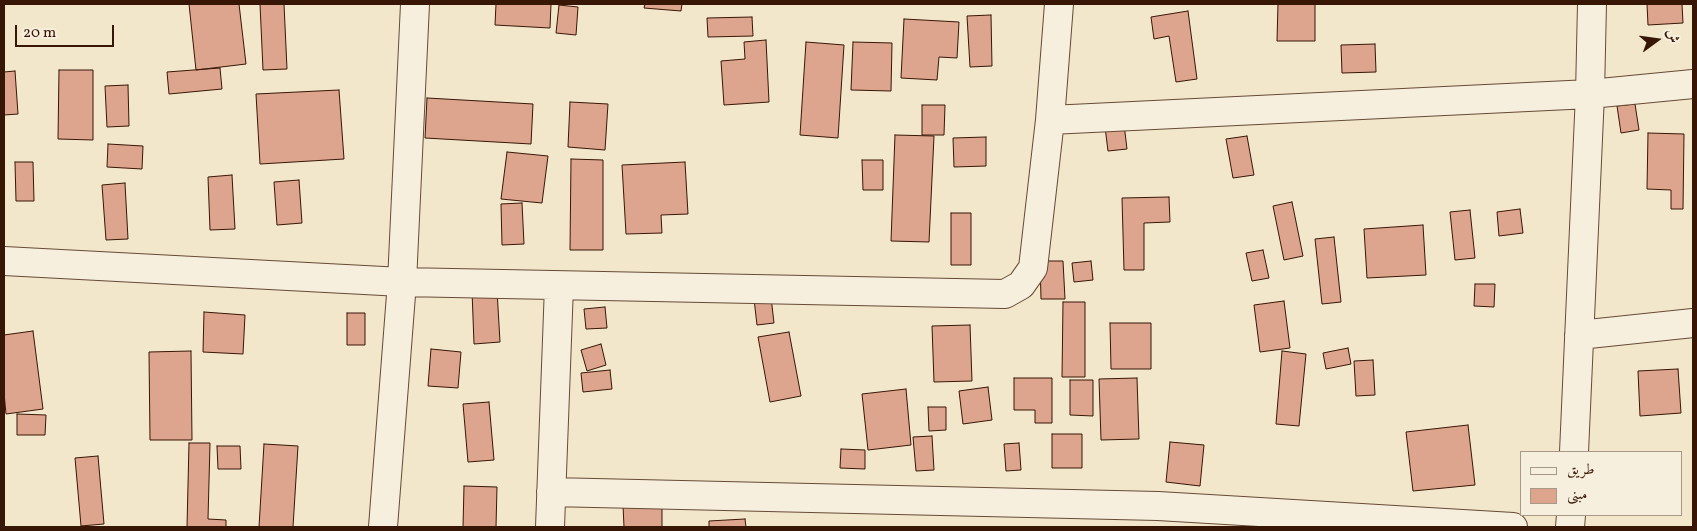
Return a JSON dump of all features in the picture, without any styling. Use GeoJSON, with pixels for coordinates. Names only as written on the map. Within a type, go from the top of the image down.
{"type":"FeatureCollection","features":[{"type":"Feature","properties":{"kind":"street"},"geometry":{"type":"LineString","coordinates":[[383,527],[402,282],[416,4]]}},
{"type":"Feature","properties":{"kind":"street"},"geometry":{"type":"LineString","coordinates":[[4,261],[402,282],[1004,294],[1021,285],[1033,268],[1050,120],[1059,4]]}},
{"type":"Feature","properties":{"kind":"street"},"geometry":{"type":"LineString","coordinates":[[1574,451],[1590,94],[1592,4]]}},
{"type":"Feature","properties":{"kind":"street"},"geometry":{"type":"LineString","coordinates":[[1050,120],[1590,94],[1693,84]]}},
{"type":"Feature","properties":{"kind":"street"},"geometry":{"type":"LineString","coordinates":[[550,527],[559,286]]}},
{"type":"Feature","properties":{"kind":"street"},"geometry":{"type":"LineString","coordinates":[[1579,335],[1693,323]]}},
{"type":"Feature","properties":{"kind":"street"},"geometry":{"type":"LineString","coordinates":[[551,492],[1158,506],[1513,527]]}},
{"type":"Feature","properties":{"kind":"building"},"geometry":{"type":"Polygon","coordinates":[[[189,4],[239,4],[246,64],[196,70],[189,4]]]}},
{"type":"Feature","properties":{"kind":"building"},"geometry":{"type":"Polygon","coordinates":[[[260,4],[284,4],[287,69],[263,70],[260,4]]]}},
{"type":"Feature","properties":{"kind":"building"},"geometry":{"type":"Polygon","coordinates":[[[496,4],[551,4],[550,28],[495,25],[496,4]]]}},
{"type":"Feature","properties":{"kind":"building"},"geometry":{"type":"Polygon","coordinates":[[[645,4],[682,4],[681,11],[644,8],[645,4]]]}},
{"type":"Feature","properties":{"kind":"building"},"geometry":{"type":"Polygon","coordinates":[[[1278,4],[1315,4],[1315,41],[1277,41],[1278,4]]]}},
{"type":"Feature","properties":{"kind":"building"},"geometry":{"type":"Polygon","coordinates":[[[1647,4],[1682,4],[1683,23],[1648,25],[1647,4]]]}},
{"type":"Feature","properties":{"kind":"building"},"geometry":{"type":"Polygon","coordinates":[[[559,5],[578,7],[576,35],[556,33],[559,5]]]}},
{"type":"Feature","properties":{"kind":"building"},"geometry":{"type":"Polygon","coordinates":[[[1188,11],[1197,79],[1176,82],[1169,36],[1154,39],[1151,17],[1188,11]]]}},
{"type":"Feature","properties":{"kind":"building"},"geometry":{"type":"Polygon","coordinates":[[[991,15],[992,66],[970,67],[967,16],[991,15]]]}},
{"type":"Feature","properties":{"kind":"building"},"geometry":{"type":"Polygon","coordinates":[[[752,17],[753,36],[708,37],[707,18],[752,17]]]}},
{"type":"Feature","properties":{"kind":"building"},"geometry":{"type":"Polygon","coordinates":[[[904,19],[959,22],[957,58],[939,57],[937,80],[901,78],[904,19]]]}},
{"type":"Feature","properties":{"kind":"building"},"geometry":{"type":"Polygon","coordinates":[[[766,40],[769,102],[724,105],[721,61],[745,59],[744,42],[766,40]]]}},
{"type":"Feature","properties":{"kind":"building"},"geometry":{"type":"Polygon","coordinates":[[[806,42],[844,45],[838,138],[800,135],[806,42]]]}},
{"type":"Feature","properties":{"kind":"building"},"geometry":{"type":"Polygon","coordinates":[[[853,42],[892,43],[891,91],[851,90],[853,42]]]}},
{"type":"Feature","properties":{"kind":"building"},"geometry":{"type":"Polygon","coordinates":[[[1375,44],[1376,72],[1342,73],[1341,45],[1375,44]]]}},
{"type":"Feature","properties":{"kind":"building"},"geometry":{"type":"Polygon","coordinates":[[[220,68],[222,89],[169,94],[167,72],[220,68]]]}},
{"type":"Feature","properties":{"kind":"building"},"geometry":{"type":"Polygon","coordinates":[[[59,70],[93,70],[93,140],[58,139],[59,70]]]}},
{"type":"Feature","properties":{"kind":"building"},"geometry":{"type":"Polygon","coordinates":[[[15,71],[18,114],[4,115],[4,72],[15,71]]]}},
{"type":"Feature","properties":{"kind":"building"},"geometry":{"type":"Polygon","coordinates":[[[128,85],[129,126],[107,127],[105,86],[128,85]]]}},
{"type":"Feature","properties":{"kind":"building"},"geometry":{"type":"Polygon","coordinates":[[[339,90],[344,159],[260,164],[256,94],[339,90]]]}},
{"type":"Feature","properties":{"kind":"building"},"geometry":{"type":"Polygon","coordinates":[[[427,98],[533,104],[531,144],[425,138],[427,98]]]}},
{"type":"Feature","properties":{"kind":"building"},"geometry":{"type":"Polygon","coordinates":[[[570,102],[608,104],[605,150],[568,147],[570,102]]]}},
{"type":"Feature","properties":{"kind":"building"},"geometry":{"type":"Polygon","coordinates":[[[1635,104],[1639,130],[1621,133],[1617,106],[1635,104]]]}},
{"type":"Feature","properties":{"kind":"building"},"geometry":{"type":"Polygon","coordinates":[[[922,105],[945,105],[944,135],[922,135],[922,105]]]}},
{"type":"Feature","properties":{"kind":"building"},"geometry":{"type":"Polygon","coordinates":[[[1124,124],[1127,149],[1108,151],[1105,127],[1124,124]]]}},
{"type":"Feature","properties":{"kind":"building"},"geometry":{"type":"Polygon","coordinates":[[[1648,133],[1684,134],[1683,209],[1671,209],[1671,190],[1647,189],[1648,133]]]}},
{"type":"Feature","properties":{"kind":"building"},"geometry":{"type":"Polygon","coordinates":[[[895,135],[934,136],[929,242],[891,241],[895,135]]]}},
{"type":"Feature","properties":{"kind":"building"},"geometry":{"type":"Polygon","coordinates":[[[1247,136],[1254,175],[1233,178],[1226,139],[1247,136]]]}},
{"type":"Feature","properties":{"kind":"building"},"geometry":{"type":"Polygon","coordinates":[[[986,137],[986,166],[954,167],[953,138],[986,137]]]}},
{"type":"Feature","properties":{"kind":"building"},"geometry":{"type":"Polygon","coordinates":[[[108,144],[143,146],[142,169],[107,167],[108,144]]]}},
{"type":"Feature","properties":{"kind":"building"},"geometry":{"type":"Polygon","coordinates":[[[507,152],[548,156],[542,203],[501,199],[507,152]]]}},
{"type":"Feature","properties":{"kind":"building"},"geometry":{"type":"Polygon","coordinates":[[[571,159],[603,160],[603,250],[570,250],[571,159]]]}},
{"type":"Feature","properties":{"kind":"building"},"geometry":{"type":"Polygon","coordinates":[[[862,160],[883,160],[883,190],[863,190],[862,160]]]}},
{"type":"Feature","properties":{"kind":"building"},"geometry":{"type":"Polygon","coordinates":[[[15,162],[33,162],[34,201],[16,201],[15,162]]]}},
{"type":"Feature","properties":{"kind":"building"},"geometry":{"type":"Polygon","coordinates":[[[685,162],[688,214],[661,215],[662,233],[626,234],[622,165],[685,162]]]}},
{"type":"Feature","properties":{"kind":"building"},"geometry":{"type":"Polygon","coordinates":[[[232,175],[235,229],[210,230],[208,177],[232,175]]]}},
{"type":"Feature","properties":{"kind":"building"},"geometry":{"type":"Polygon","coordinates":[[[299,180],[302,223],[277,225],[274,182],[299,180]]]}},
{"type":"Feature","properties":{"kind":"building"},"geometry":{"type":"Polygon","coordinates":[[[125,183],[128,239],[106,240],[102,185],[125,183]]]}},
{"type":"Feature","properties":{"kind":"building"},"geometry":{"type":"Polygon","coordinates":[[[1169,197],[1170,222],[1144,223],[1144,270],[1124,270],[1122,198],[1169,197]]]}},
{"type":"Feature","properties":{"kind":"building"},"geometry":{"type":"Polygon","coordinates":[[[1292,202],[1303,256],[1284,260],[1273,206],[1292,202]]]}},
{"type":"Feature","properties":{"kind":"building"},"geometry":{"type":"Polygon","coordinates":[[[522,203],[524,244],[502,245],[501,204],[522,203]]]}},
{"type":"Feature","properties":{"kind":"building"},"geometry":{"type":"Polygon","coordinates":[[[1520,209],[1523,233],[1499,236],[1497,212],[1520,209]]]}},
{"type":"Feature","properties":{"kind":"building"},"geometry":{"type":"Polygon","coordinates":[[[1470,210],[1475,258],[1455,260],[1450,212],[1470,210]]]}},
{"type":"Feature","properties":{"kind":"building"},"geometry":{"type":"Polygon","coordinates":[[[951,213],[971,213],[971,265],[951,265],[951,213]]]}},
{"type":"Feature","properties":{"kind":"building"},"geometry":{"type":"Polygon","coordinates":[[[1423,225],[1426,275],[1367,278],[1364,229],[1423,225]]]}},
{"type":"Feature","properties":{"kind":"building"},"geometry":{"type":"Polygon","coordinates":[[[1334,237],[1341,302],[1322,304],[1315,239],[1334,237]]]}},
{"type":"Feature","properties":{"kind":"building"},"geometry":{"type":"Polygon","coordinates":[[[1263,250],[1269,278],[1252,281],[1246,253],[1263,250]]]}},
{"type":"Feature","properties":{"kind":"building"},"geometry":{"type":"Polygon","coordinates":[[[1040,261],[1063,261],[1065,299],[1041,299],[1040,261]]]}},
{"type":"Feature","properties":{"kind":"building"},"geometry":{"type":"Polygon","coordinates":[[[1091,261],[1093,280],[1074,282],[1072,263],[1091,261]]]}},
{"type":"Feature","properties":{"kind":"building"},"geometry":{"type":"Polygon","coordinates":[[[1475,284],[1495,284],[1494,307],[1474,306],[1475,284]]]}},
{"type":"Feature","properties":{"kind":"building"},"geometry":{"type":"Polygon","coordinates":[[[497,290],[500,342],[474,344],[472,291],[497,290]]]}},
{"type":"Feature","properties":{"kind":"building"},"geometry":{"type":"Polygon","coordinates":[[[771,297],[774,323],[757,325],[754,299],[771,297]]]}},
{"type":"Feature","properties":{"kind":"building"},"geometry":{"type":"Polygon","coordinates":[[[1284,301],[1290,348],[1260,352],[1254,305],[1284,301]]]}},
{"type":"Feature","properties":{"kind":"building"},"geometry":{"type":"Polygon","coordinates":[[[1063,302],[1085,302],[1085,377],[1062,377],[1063,302]]]}},
{"type":"Feature","properties":{"kind":"building"},"geometry":{"type":"Polygon","coordinates":[[[605,307],[607,328],[586,329],[584,309],[605,307]]]}},
{"type":"Feature","properties":{"kind":"building"},"geometry":{"type":"Polygon","coordinates":[[[204,312],[245,315],[243,354],[203,352],[204,312]]]}},
{"type":"Feature","properties":{"kind":"building"},"geometry":{"type":"Polygon","coordinates":[[[347,313],[365,313],[365,345],[347,345],[347,313]]]}},
{"type":"Feature","properties":{"kind":"building"},"geometry":{"type":"Polygon","coordinates":[[[1110,323],[1151,323],[1151,369],[1111,369],[1110,323]]]}},
{"type":"Feature","properties":{"kind":"building"},"geometry":{"type":"Polygon","coordinates":[[[970,325],[972,381],[934,382],[932,326],[970,325]]]}},
{"type":"Feature","properties":{"kind":"building"},"geometry":{"type":"Polygon","coordinates":[[[33,331],[43,409],[6,414],[4,335],[33,331]]]}},
{"type":"Feature","properties":{"kind":"building"},"geometry":{"type":"Polygon","coordinates":[[[789,332],[801,396],[770,402],[758,337],[789,332]]]}},
{"type":"Feature","properties":{"kind":"building"},"geometry":{"type":"Polygon","coordinates":[[[601,344],[606,365],[587,371],[581,350],[601,344]]]}},
{"type":"Feature","properties":{"kind":"building"},"geometry":{"type":"Polygon","coordinates":[[[1348,348],[1351,364],[1326,369],[1323,353],[1348,348]]]}},
{"type":"Feature","properties":{"kind":"building"},"geometry":{"type":"Polygon","coordinates":[[[431,349],[461,352],[458,388],[428,386],[431,349]]]}},
{"type":"Feature","properties":{"kind":"building"},"geometry":{"type":"Polygon","coordinates":[[[191,351],[192,440],[150,440],[149,352],[191,351]]]}},
{"type":"Feature","properties":{"kind":"building"},"geometry":{"type":"Polygon","coordinates":[[[1282,351],[1306,354],[1299,426],[1276,424],[1282,351]]]}},
{"type":"Feature","properties":{"kind":"building"},"geometry":{"type":"Polygon","coordinates":[[[1373,360],[1375,395],[1356,396],[1354,361],[1373,360]]]}},
{"type":"Feature","properties":{"kind":"building"},"geometry":{"type":"Polygon","coordinates":[[[1678,369],[1681,413],[1640,416],[1638,371],[1678,369]]]}},
{"type":"Feature","properties":{"kind":"building"},"geometry":{"type":"Polygon","coordinates":[[[610,370],[612,389],[583,392],[581,373],[610,370]]]}},
{"type":"Feature","properties":{"kind":"building"},"geometry":{"type":"Polygon","coordinates":[[[1014,378],[1052,378],[1052,423],[1035,423],[1035,410],[1014,410],[1014,378]]]}},
{"type":"Feature","properties":{"kind":"building"},"geometry":{"type":"Polygon","coordinates":[[[1137,378],[1139,439],[1101,440],[1099,379],[1137,378]]]}},
{"type":"Feature","properties":{"kind":"building"},"geometry":{"type":"Polygon","coordinates":[[[1070,380],[1093,380],[1093,416],[1070,415],[1070,380]]]}},
{"type":"Feature","properties":{"kind":"building"},"geometry":{"type":"Polygon","coordinates":[[[988,387],[992,420],[963,424],[959,391],[988,387]]]}},
{"type":"Feature","properties":{"kind":"building"},"geometry":{"type":"Polygon","coordinates":[[[906,389],[911,445],[868,450],[862,394],[906,389]]]}},
{"type":"Feature","properties":{"kind":"building"},"geometry":{"type":"Polygon","coordinates":[[[489,402],[494,460],[468,462],[463,404],[489,402]]]}},
{"type":"Feature","properties":{"kind":"building"},"geometry":{"type":"Polygon","coordinates":[[[928,407],[946,407],[946,430],[929,431],[928,407]]]}},
{"type":"Feature","properties":{"kind":"building"},"geometry":{"type":"Polygon","coordinates":[[[17,414],[46,415],[45,435],[17,435],[17,414]]]}},
{"type":"Feature","properties":{"kind":"building"},"geometry":{"type":"Polygon","coordinates":[[[1468,425],[1475,485],[1413,491],[1406,432],[1468,425]]]}},
{"type":"Feature","properties":{"kind":"building"},"geometry":{"type":"Polygon","coordinates":[[[1052,434],[1082,434],[1082,468],[1052,468],[1052,434]]]}},
{"type":"Feature","properties":{"kind":"building"},"geometry":{"type":"Polygon","coordinates":[[[932,436],[934,470],[916,471],[913,437],[932,436]]]}},
{"type":"Feature","properties":{"kind":"building"},"geometry":{"type":"Polygon","coordinates":[[[1170,442],[1204,445],[1200,486],[1166,482],[1170,442]]]}},
{"type":"Feature","properties":{"kind":"building"},"geometry":{"type":"Polygon","coordinates":[[[189,443],[210,443],[208,519],[226,520],[226,527],[187,527],[189,443]]]}},
{"type":"Feature","properties":{"kind":"building"},"geometry":{"type":"Polygon","coordinates":[[[1019,443],[1021,470],[1006,471],[1004,444],[1019,443]]]}},
{"type":"Feature","properties":{"kind":"building"},"geometry":{"type":"Polygon","coordinates":[[[264,444],[298,446],[293,527],[259,527],[264,444]]]}},
{"type":"Feature","properties":{"kind":"building"},"geometry":{"type":"Polygon","coordinates":[[[217,446],[240,446],[241,469],[218,469],[217,446]]]}},
{"type":"Feature","properties":{"kind":"building"},"geometry":{"type":"Polygon","coordinates":[[[841,449],[865,450],[865,469],[840,468],[841,449]]]}},
{"type":"Feature","properties":{"kind":"building"},"geometry":{"type":"Polygon","coordinates":[[[98,456],[104,524],[81,526],[75,458],[98,456]]]}},
{"type":"Feature","properties":{"kind":"building"},"geometry":{"type":"Polygon","coordinates":[[[464,486],[497,487],[496,527],[463,527],[464,486]]]}},
{"type":"Feature","properties":{"kind":"building"},"geometry":{"type":"Polygon","coordinates":[[[623,505],[662,505],[662,527],[624,527],[623,505]]]}},
{"type":"Feature","properties":{"kind":"building"},"geometry":{"type":"Polygon","coordinates":[[[745,519],[746,527],[709,527],[709,521],[745,519]]]}}]}
